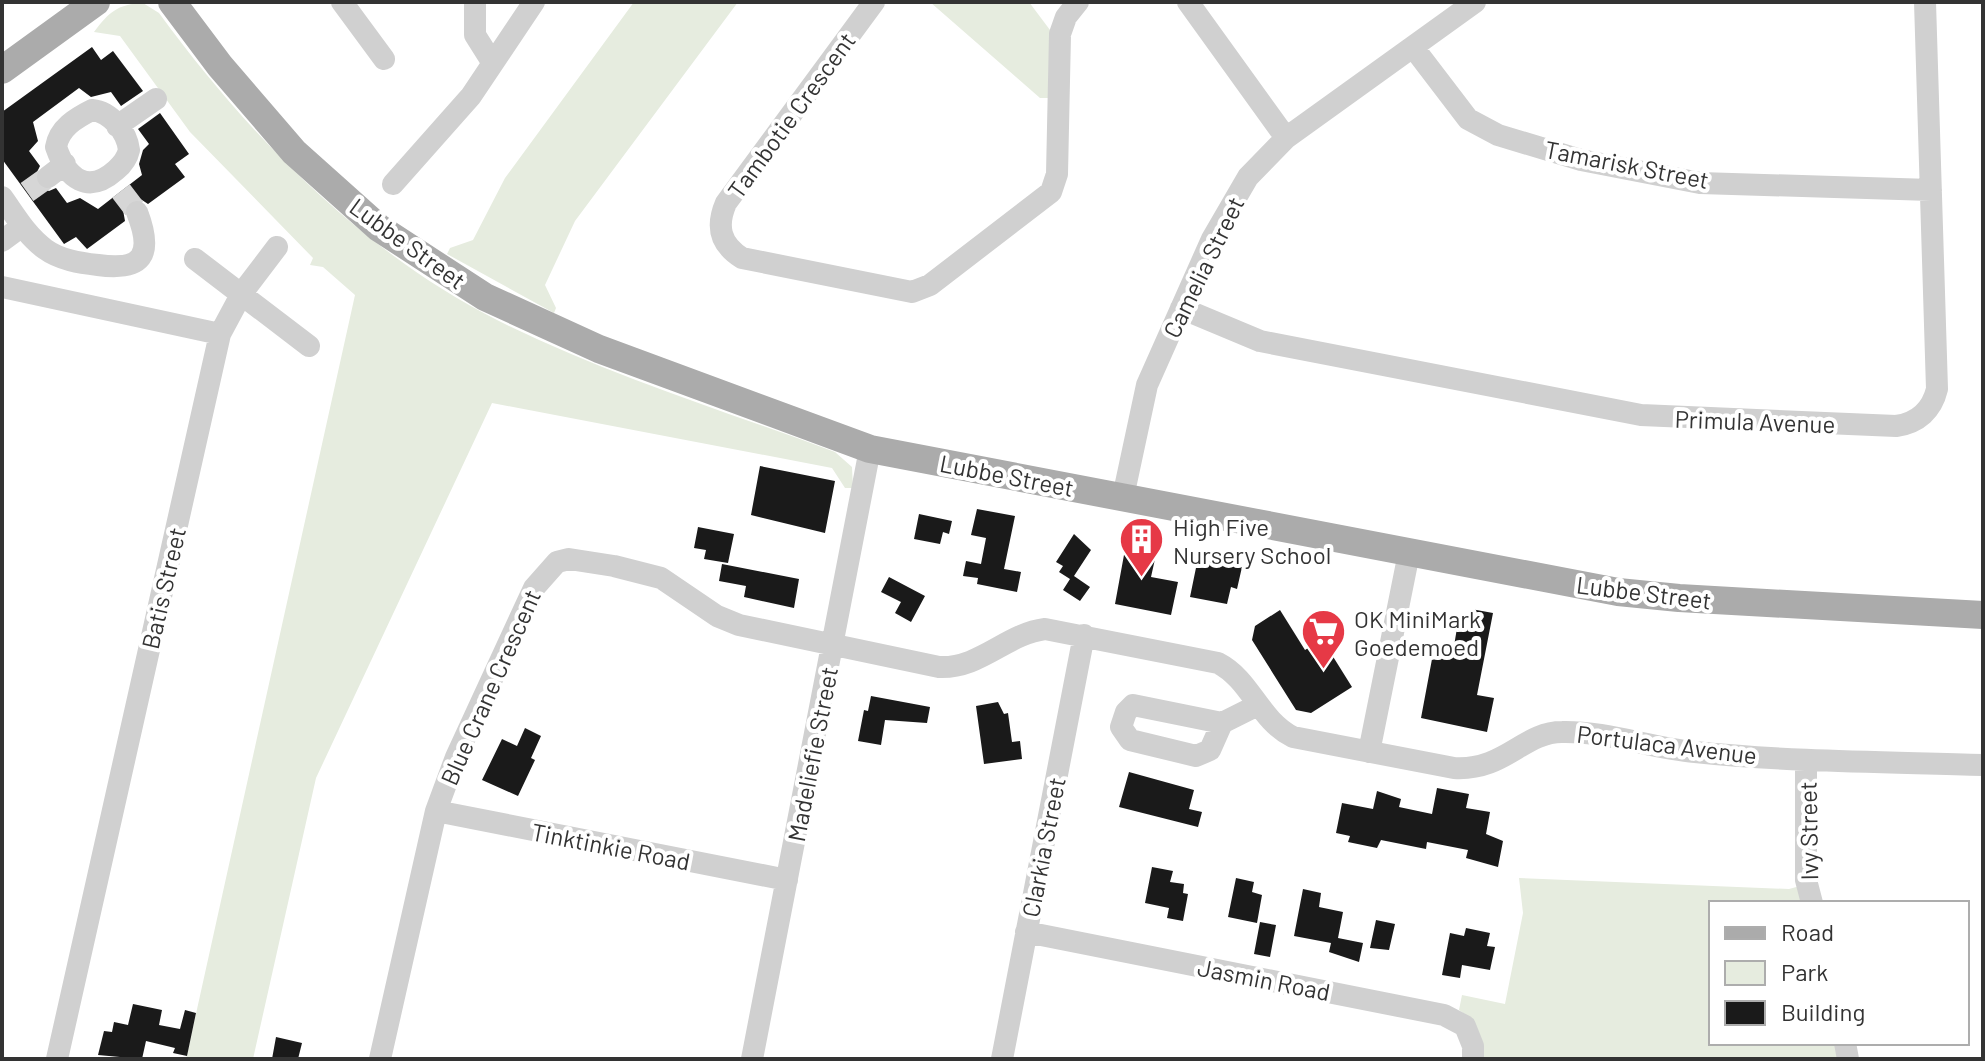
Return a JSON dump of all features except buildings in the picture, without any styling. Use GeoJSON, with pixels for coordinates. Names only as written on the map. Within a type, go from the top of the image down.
{"type":"FeatureCollection","features":[{"type":"Feature","properties":{"kind":"main road"},"geometry":{"type":"LineString","coordinates":[[2,70],[72,13],[96,2]]}},
{"type":"Feature","properties":{"kind":"main road","name":"Lubbe Street"},"geometry":{"type":"LineString","coordinates":[[172,2],[220,66],[294,152],[379,228],[453,278],[513,312],[586,344],[870,449],[1409,553],[1648,595],[1983,615]]}},
{"type":"Feature","properties":{"kind":"street"},"geometry":{"type":"LineString","coordinates":[[342,2],[384,59]]}},
{"type":"Feature","properties":{"kind":"street"},"geometry":{"type":"LineString","coordinates":[[475,2],[475,35],[492,62]]}},
{"type":"Feature","properties":{"kind":"street"},"geometry":{"type":"LineString","coordinates":[[393,184],[471,96],[534,2]]}},
{"type":"Feature","properties":{"kind":"street","name":"Tambotie Crescent"},"geometry":{"type":"LineString","coordinates":[[874,2],[726,203],[720,229],[727,247],[742,258],[912,292],[930,285],[1051,192],[1057,174],[1060,34],[1066,17],[1078,2]]}},
{"type":"Feature","properties":{"kind":"street"},"geometry":{"type":"LineString","coordinates":[[1188,2],[1286,138]]}},
{"type":"Feature","properties":{"kind":"street","name":"Camelia Street"},"geometry":{"type":"LineString","coordinates":[[1123,497],[1147,385],[1212,239],[1248,177],[1286,138],[1475,2]]}},
{"type":"Feature","properties":{"kind":"street","name":"Primula Avenue"},"geometry":{"type":"LineString","coordinates":[[1181,308],[1260,341],[1641,415],[1896,426],[1921,417],[1932,405],[1937,389],[1925,2]]}},
{"type":"Feature","properties":{"kind":"street","name":"Tamarisk Street"},"geometry":{"type":"LineString","coordinates":[[1413,47],[1468,119],[1498,135],[1581,160],[1700,183],[1931,190]]}},
{"type":"Feature","properties":{"kind":"street"},"geometry":{"type":"LineString","coordinates":[[117,126],[156,99]]}},
{"type":"Feature","properties":{"kind":"street"},"geometry":{"type":"LineString","coordinates":[[98,110],[117,126],[129,150],[116,183],[90,185],[56,170],[57,141],[76,119],[98,110]]}},
{"type":"Feature","properties":{"kind":"street"},"geometry":{"type":"LineString","coordinates":[[10,201],[21,227],[56,255],[124,268],[135,263],[143,249],[142,226],[137,212]]}},
{"type":"Feature","properties":{"kind":"street"},"geometry":{"type":"LineString","coordinates":[[2,241],[21,227]]}},
{"type":"Feature","properties":{"kind":"street","name":"Batis Street"},"geometry":{"type":"LineString","coordinates":[[57,1059],[220,334],[242,293],[277,247]]}},
{"type":"Feature","properties":{"kind":"street"},"geometry":{"type":"LineString","coordinates":[[195,259],[309,346]]}},
{"type":"Feature","properties":{"kind":"street"},"geometry":{"type":"LineString","coordinates":[[2,287],[220,334]]}},
{"type":"Feature","properties":{"kind":"street","name":"Madeliefie Street"},"geometry":{"type":"LineString","coordinates":[[752,1059],[870,449]]}},
{"type":"Feature","properties":{"kind":"street"},"geometry":{"type":"LineString","coordinates":[[1369,752],[1409,553]]}},
{"type":"Feature","properties":{"kind":"street","name":"Blue Crane Crescent"},"geometry":{"type":"LineString","coordinates":[[380,1059],[436,811],[456,757],[534,588],[557,562],[569,559],[651,574],[728,622],[834,644]]}},
{"type":"Feature","properties":{"kind":"street","name":"Portulaca Avenue"},"geometry":{"type":"LineString","coordinates":[[834,644],[872,655],[953,668],[965,666],[1034,631],[1084,635],[1218,663],[1239,678],[1275,726],[1293,737],[1454,768],[1481,768],[1536,739],[1559,731],[1695,752],[1806,760],[1983,765]]}},
{"type":"Feature","properties":{"kind":"street","name":"Clarkia Street"},"geometry":{"type":"LineString","coordinates":[[1002,1059],[1084,635]]}},
{"type":"Feature","properties":{"kind":"street"},"geometry":{"type":"LineString","coordinates":[[1222,723],[1258,705]]}},
{"type":"Feature","properties":{"kind":"street","name":"Ivy Street"},"geometry":{"type":"LineString","coordinates":[[1806,760],[1805,866],[1812,901]]}},
{"type":"Feature","properties":{"kind":"street","name":"Tinktinkie Road"},"geometry":{"type":"LineString","coordinates":[[436,811],[787,880]]}},
{"type":"Feature","properties":{"kind":"street","name":"Jasmin Road"},"geometry":{"type":"LineString","coordinates":[[1026,932],[1444,1015],[1465,1026],[1473,1046],[1473,1059]]}},
{"type":"Feature","properties":{"kind":"green space"},"geometry":{"type":"Polygon","coordinates":[[[634,2],[738,2],[575,221],[545,285],[556,308],[554,313],[447,254],[450,248],[473,240],[505,178],[634,2]]]}},
{"type":"Feature","properties":{"kind":"green space"},"geometry":{"type":"Polygon","coordinates":[[[930,2],[1029,2],[1050,30],[1049,98],[1040,98],[930,2]]]}},
{"type":"Feature","properties":{"kind":"green space"},"geometry":{"type":"Polygon","coordinates":[[[143,3],[159,13],[230,103],[310,186],[399,260],[447,292],[497,320],[579,358],[835,452],[852,467],[853,488],[845,488],[832,468],[492,403],[316,778],[253,1059],[186,1059],[355,295],[323,267],[310,265],[313,258],[190,132],[120,36],[94,32],[115,10],[143,3]]]}},
{"type":"Feature","properties":{"kind":"green space"},"geometry":{"type":"Polygon","coordinates":[[[1519,878],[1789,889],[1800,886],[1803,901],[1709,901],[1709,1045],[1836,1045],[1840,1059],[1482,1059],[1469,1017],[1459,1010],[1462,995],[1505,1004],[1523,913],[1519,878]]]}},
{"type":"Feature","properties":{"kind":"tunnel"},"geometry":{"type":"LineString","coordinates":[[27,192],[48,177]]}},
{"type":"Feature","properties":{"kind":"tunnel"},"geometry":{"type":"LineString","coordinates":[[121,191],[137,212]]}},
{"type":"Feature","properties":{"kind":"place","name":"High Five Nursery School"},"geometry":{"type":"Point","coordinates":[1142,579]}},
{"type":"Feature","properties":{"kind":"place","name":"OK MiniMark Goedemoed"},"geometry":{"type":"Point","coordinates":[1323,671]}}]}
